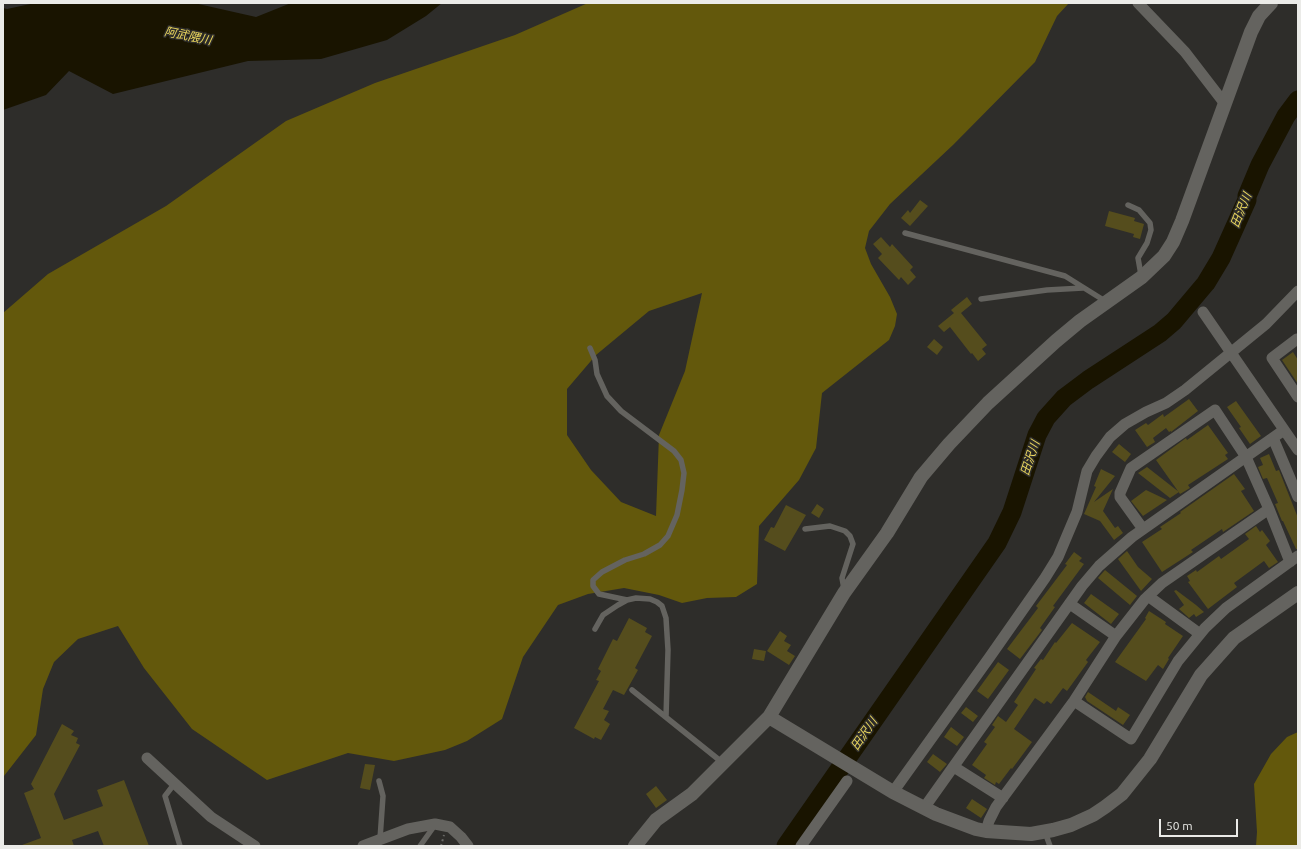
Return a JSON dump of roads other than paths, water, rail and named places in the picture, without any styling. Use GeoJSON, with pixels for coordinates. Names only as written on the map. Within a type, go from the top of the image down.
{"type":"FeatureCollection","features":[{"type":"Feature","properties":{"kind":"street"},"geometry":{"type":"LineString","coordinates":[[1138,3],[1185,52],[1225,104]]}},
{"type":"Feature","properties":{"kind":"street"},"geometry":{"type":"LineString","coordinates":[[635,846],[656,820],[692,794],[769,717],[844,593],[886,533],[921,477],[949,444],[988,403],[1056,341],[1080,321],[1142,277],[1164,256],[1173,242],[1182,221],[1251,32],[1259,16],[1272,3]]}},
{"type":"Feature","properties":{"kind":"street"},"geometry":{"type":"LineString","coordinates":[[894,792],[1045,578],[1058,557],[1077,512],[1087,471],[1110,437],[1126,424],[1166,403],[1179,394],[1266,324],[1298,290]]}},
{"type":"Feature","properties":{"kind":"street"},"geometry":{"type":"LineString","coordinates":[[1202,312],[1298,450]]}},
{"type":"Feature","properties":{"kind":"street"},"geometry":{"type":"LineString","coordinates":[[1298,338],[1272,358],[1298,397]]}},
{"type":"Feature","properties":{"kind":"street"},"geometry":{"type":"LineString","coordinates":[[1074,701],[1131,739],[1178,662],[1200,634],[1226,608],[1294,559],[1269,509],[1246,457],[1215,410],[1131,468],[1120,493],[1120,497],[1143,529]]}},
{"type":"Feature","properties":{"kind":"street"},"geometry":{"type":"LineString","coordinates":[[924,808],[1070,604],[1099,566],[1132,537],[1284,430]]}},
{"type":"Feature","properties":{"kind":"street"},"geometry":{"type":"LineString","coordinates":[[1273,438],[1298,497]]}},
{"type":"Feature","properties":{"kind":"street"},"geometry":{"type":"LineString","coordinates":[[986,830],[992,815],[1003,798],[1074,701],[1116,636],[1148,596],[1162,584],[1269,509]]}},
{"type":"Feature","properties":{"kind":"street"},"geometry":{"type":"LineString","coordinates":[[769,717],[894,792],[924,808],[963,824],[986,830],[1031,834],[1045,832],[1071,825],[1093,815],[1105,808],[1122,794],[1150,759],[1201,675],[1234,638],[1298,593]]}},
{"type":"Feature","properties":{"kind":"street"},"geometry":{"type":"LineString","coordinates":[[1148,596],[1200,634]]}},
{"type":"Feature","properties":{"kind":"street"},"geometry":{"type":"LineString","coordinates":[[1070,604],[1116,636]]}},
{"type":"Feature","properties":{"kind":"street"},"geometry":{"type":"LineString","coordinates":[[147,758],[211,817],[255,846]]}},
{"type":"Feature","properties":{"kind":"street"},"geometry":{"type":"LineString","coordinates":[[954,767],[1003,798]]}},
{"type":"Feature","properties":{"kind":"street"},"geometry":{"type":"LineString","coordinates":[[801,846],[847,780]]}},
{"type":"Feature","properties":{"kind":"street"},"geometry":{"type":"LineString","coordinates":[[363,846],[408,830],[435,824],[450,827],[468,846]]}},
{"type":"Feature","properties":{"kind":"lane"},"geometry":{"type":"LineString","coordinates":[[1128,204],[1139,210],[1150,223],[1151,230],[1147,243],[1138,258],[1142,277]]}},
{"type":"Feature","properties":{"kind":"lane"},"geometry":{"type":"LineString","coordinates":[[905,234],[1065,276],[1107,302]]}},
{"type":"Feature","properties":{"kind":"lane"},"geometry":{"type":"LineString","coordinates":[[981,299],[1047,290],[1084,288]]}},
{"type":"Feature","properties":{"kind":"lane"},"geometry":{"type":"LineString","coordinates":[[590,348],[595,360],[597,374],[607,396],[621,411],[674,451],[681,460],[684,473],[677,514],[668,536],[660,545],[644,554],[625,560],[602,572],[593,580],[593,586],[599,594],[627,600],[643,598],[657,602],[662,606],[666,618],[668,650],[666,717]]}},
{"type":"Feature","properties":{"kind":"lane"},"geometry":{"type":"LineString","coordinates":[[805,529],[830,526],[845,531],[850,536],[853,544],[842,578],[844,593]]}},
{"type":"Feature","properties":{"kind":"lane"},"geometry":{"type":"LineString","coordinates":[[595,629],[603,615],[627,600]]}},
{"type":"Feature","properties":{"kind":"lane"},"geometry":{"type":"LineString","coordinates":[[632,690],[724,763]]}},
{"type":"Feature","properties":{"kind":"lane"},"geometry":{"type":"LineString","coordinates":[[378,781],[383,796],[380,840]]}},
{"type":"Feature","properties":{"kind":"lane"},"geometry":{"type":"LineString","coordinates":[[175,783],[165,796],[180,846]]}},
{"type":"Feature","properties":{"kind":"lane"},"geometry":{"type":"LineString","coordinates":[[420,846],[435,824]]}},
{"type":"Feature","properties":{"kind":"lane"},"geometry":{"type":"LineString","coordinates":[[1045,832],[1050,846]]}},
{"type":"Feature","properties":{"kind":"water","name":"阿武隈川"},"geometry":{"type":"Polygon","coordinates":[[[35,3],[194,3],[256,17],[291,3],[442,3],[426,16],[387,40],[321,59],[248,61],[113,94],[69,71],[46,95],[3,110],[3,8],[7,9],[35,3]]]}},
{"type":"Feature","properties":{"kind":"waterway","name":"田沢川"},"geometry":{"type":"LineString","coordinates":[[786,846],[997,543],[1012,512],[1037,435],[1046,418],[1064,398],[1088,380],[1160,333],[1174,321],[1206,283],[1221,258],[1247,200],[1247,196],[1260,165],[1286,116],[1298,100]]}}]}
